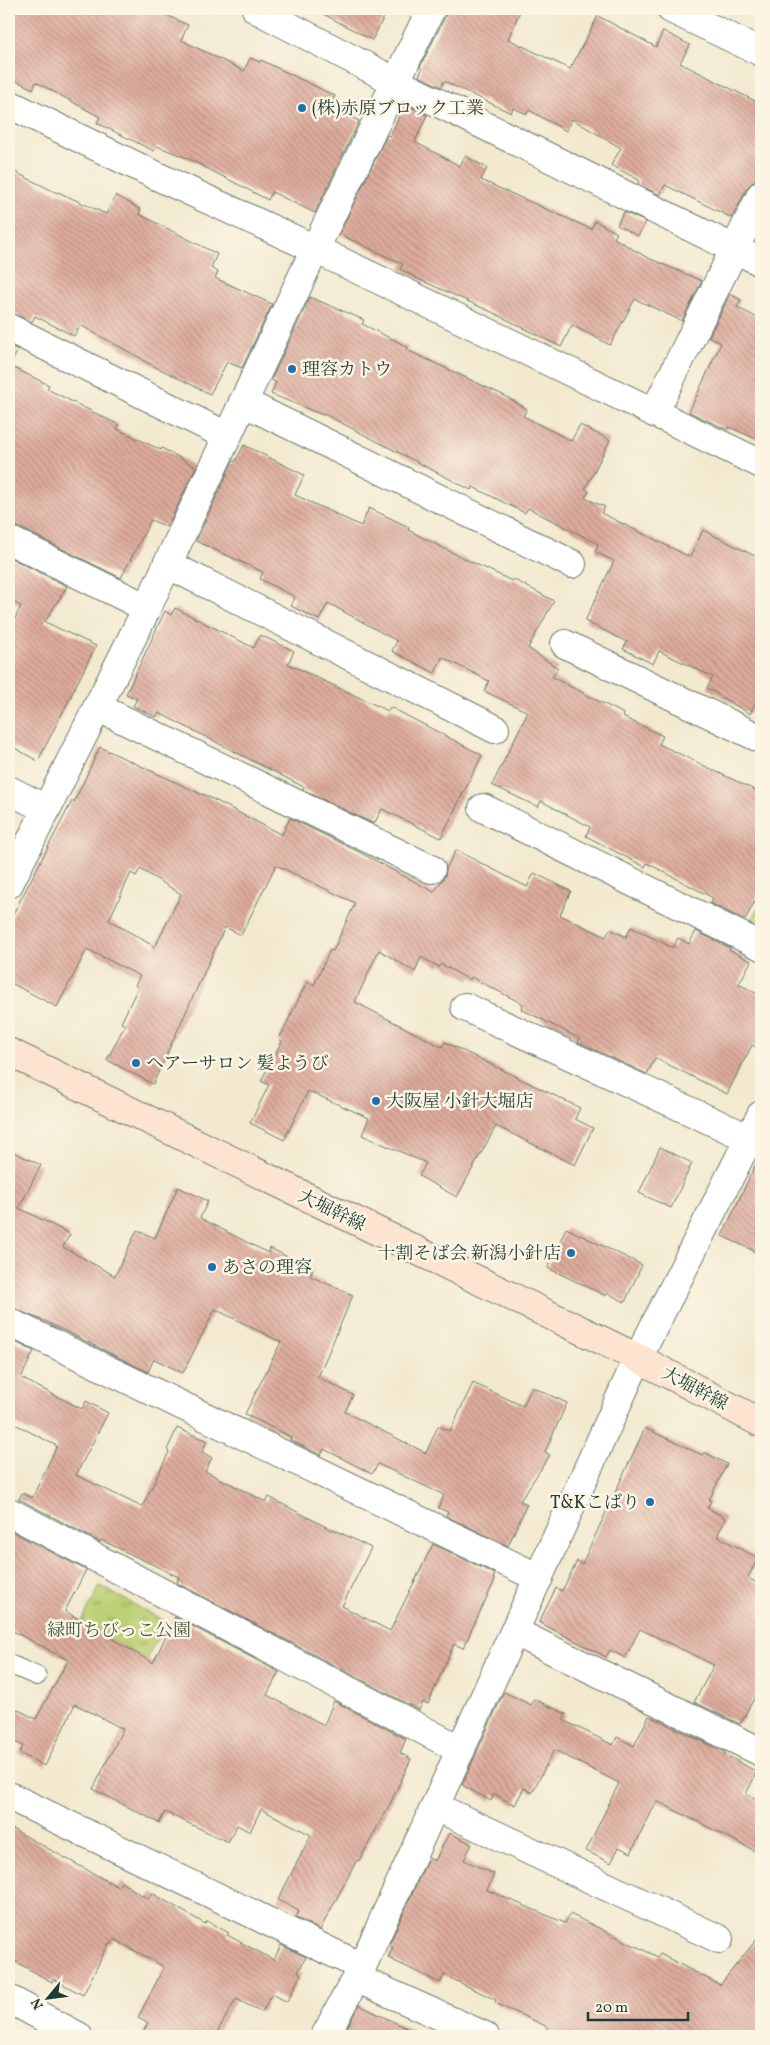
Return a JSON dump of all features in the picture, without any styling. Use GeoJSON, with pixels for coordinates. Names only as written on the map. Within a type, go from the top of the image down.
{"type":"FeatureCollection","features":[{"type":"Feature","properties":{"kind":"street"},"geometry":{"type":"LineString","coordinates":[[256,9],[396,82],[761,262]]}},
{"type":"Feature","properties":{"kind":"street"},"geometry":{"type":"LineString","coordinates":[[9,884],[146,608],[315,249],[431,9]]}},
{"type":"Feature","properties":{"kind":"street"},"geometry":{"type":"LineString","coordinates":[[671,9],[761,52]]}},
{"type":"Feature","properties":{"kind":"street"},"geometry":{"type":"LineString","coordinates":[[9,104],[761,464]]}},
{"type":"Feature","properties":{"kind":"street"},"geometry":{"type":"LineString","coordinates":[[654,412],[761,195]]}},
{"type":"Feature","properties":{"kind":"street"},"geometry":{"type":"LineString","coordinates":[[9,328],[228,436]]}},
{"type":"Feature","properties":{"kind":"street"},"geometry":{"type":"LineString","coordinates":[[243,402],[572,564]]}},
{"type":"Feature","properties":{"kind":"street"},"geometry":{"type":"LineString","coordinates":[[9,540],[146,608]]}},
{"type":"Feature","properties":{"kind":"street"},"geometry":{"type":"LineString","coordinates":[[167,564],[495,730]]}},
{"type":"Feature","properties":{"kind":"street"},"geometry":{"type":"LineString","coordinates":[[565,644],[761,739]]}},
{"type":"Feature","properties":{"kind":"street"},"geometry":{"type":"LineString","coordinates":[[97,707],[431,869]]}},
{"type":"Feature","properties":{"kind":"street"},"geometry":{"type":"LineString","coordinates":[[9,790],[46,809]]}},
{"type":"Feature","properties":{"kind":"street"},"geometry":{"type":"LineString","coordinates":[[483,808],[761,946]]}},
{"type":"Feature","properties":{"kind":"street"},"geometry":{"type":"LineString","coordinates":[[325,2036],[359,1972],[436,1807],[638,1358],[757,1132],[465,1007]]}},
{"type":"Feature","properties":{"kind":"street","name":"大堀幹線"},"geometry":{"type":"LineString","coordinates":[[9,1052],[638,1358],[761,1423]]}},
{"type":"Feature","properties":{"kind":"street"},"geometry":{"type":"LineString","coordinates":[[9,1322],[539,1578]]}},
{"type":"Feature","properties":{"kind":"street"},"geometry":{"type":"LineString","coordinates":[[9,1512],[461,1750]]}},
{"type":"Feature","properties":{"kind":"street"},"geometry":{"type":"LineString","coordinates":[[515,1632],[761,1752]]}},
{"type":"Feature","properties":{"kind":"street"},"geometry":{"type":"LineString","coordinates":[[9,1796],[485,2036]]}},
{"type":"Feature","properties":{"kind":"street"},"geometry":{"type":"LineString","coordinates":[[436,1807],[719,1939]]}},
{"type":"Feature","properties":{"kind":"street"},"geometry":{"type":"LineString","coordinates":[[9,1999],[78,2036]]}},
{"type":"Feature","properties":{"kind":"lane"},"geometry":{"type":"LineString","coordinates":[[9,1664],[37,1676]]}},
{"type":"Feature","properties":{"kind":"green space"},"geometry":{"type":"Polygon","coordinates":[[[761,902],[761,930],[750,924],[761,902]]]}},
{"type":"Feature","properties":{"kind":"green space","name":"緑町ちびっこ公園"},"geometry":{"type":"Polygon","coordinates":[[[100,1586],[166,1622],[139,1673],[73,1638],[100,1586]]]}},
{"type":"Feature","properties":{"kind":"building"},"geometry":{"type":"Polygon","coordinates":[[[9,9],[153,9],[188,25],[181,40],[244,71],[250,58],[260,62],[261,60],[335,96],[330,107],[359,121],[315,213],[272,192],[268,200],[189,159],[157,146],[154,151],[97,123],[100,117],[36,82],[33,89],[9,77],[9,9]]]}},
{"type":"Feature","properties":{"kind":"building"},"geometry":{"type":"Polygon","coordinates":[[[314,9],[388,9],[372,40],[314,9]]]}},
{"type":"Feature","properties":{"kind":"building"},"geometry":{"type":"Polygon","coordinates":[[[449,9],[521,9],[508,39],[570,69],[598,16],[656,47],[663,31],[690,45],[680,63],[761,104],[761,167],[754,181],[747,188],[732,218],[665,185],[660,195],[638,184],[639,180],[611,165],[621,148],[572,119],[566,131],[529,110],[527,114],[513,108],[511,113],[444,81],[441,87],[419,76],[422,69],[420,67],[449,9]]]}},
{"type":"Feature","properties":{"kind":"building"},"geometry":{"type":"Polygon","coordinates":[[[405,104],[427,115],[415,142],[460,166],[465,156],[487,168],[481,180],[591,229],[595,221],[617,233],[614,238],[646,257],[702,281],[682,321],[635,299],[610,345],[572,325],[561,347],[494,313],[416,278],[400,269],[403,264],[339,234],[387,135],[390,136],[405,104]]]}},
{"type":"Feature","properties":{"kind":"building"},"geometry":{"type":"Polygon","coordinates":[[[9,169],[57,193],[106,214],[116,195],[141,210],[139,214],[217,254],[211,268],[218,272],[215,278],[272,304],[242,368],[227,362],[210,394],[142,360],[80,325],[74,336],[35,316],[32,322],[9,312],[9,169]]]}},
{"type":"Feature","properties":{"kind":"building"},"geometry":{"type":"Polygon","coordinates":[[[624,212],[646,222],[638,236],[617,225],[624,212]]]}},
{"type":"Feature","properties":{"kind":"building"},"geometry":{"type":"Polygon","coordinates":[[[730,294],[741,300],[737,307],[761,320],[761,441],[729,427],[728,430],[689,412],[721,343],[709,337],[730,294]]]}},
{"type":"Feature","properties":{"kind":"building"},"geometry":{"type":"Polygon","coordinates":[[[310,297],[364,320],[362,324],[408,347],[407,350],[505,396],[527,409],[523,416],[571,441],[580,425],[610,440],[585,489],[589,491],[585,498],[605,507],[601,513],[690,557],[703,530],[761,559],[761,692],[750,714],[707,688],[713,677],[659,651],[653,664],[623,649],[627,642],[585,621],[614,561],[595,552],[598,544],[528,508],[525,513],[473,487],[471,490],[324,414],[271,394],[276,382],[271,380],[310,297]]]}},
{"type":"Feature","properties":{"kind":"building"},"geometry":{"type":"Polygon","coordinates":[[[9,345],[18,350],[10,366],[49,385],[47,389],[119,425],[117,429],[161,450],[162,448],[196,467],[167,527],[151,520],[121,578],[9,524],[9,345]]]}},
{"type":"Feature","properties":{"kind":"building"},"geometry":{"type":"Polygon","coordinates":[[[244,445],[304,475],[295,495],[361,526],[369,508],[409,527],[408,530],[455,554],[512,581],[513,579],[554,601],[528,648],[558,668],[552,677],[624,714],[623,717],[663,736],[659,744],[761,793],[761,889],[745,920],[710,903],[713,898],[647,863],[645,867],[586,836],[590,827],[541,801],[538,807],[492,785],[528,712],[484,691],[489,681],[442,657],[435,673],[392,651],[397,641],[328,603],[319,620],[291,606],[295,597],[260,579],[263,572],[196,541],[233,461],[235,462],[244,445]]]}},
{"type":"Feature","properties":{"kind":"building"},"geometry":{"type":"Polygon","coordinates":[[[9,557],[67,586],[45,622],[96,646],[38,761],[9,745],[9,631],[21,606],[9,600],[9,557]]]}},
{"type":"Feature","properties":{"kind":"building"},"geometry":{"type":"Polygon","coordinates":[[[175,608],[254,648],[260,635],[294,651],[288,664],[388,711],[390,707],[482,755],[441,838],[382,809],[374,824],[303,790],[304,787],[159,713],[156,717],[133,706],[137,699],[126,694],[165,611],[171,615],[175,608]]]}},
{"type":"Feature","properties":{"kind":"building"},"geometry":{"type":"Polygon","coordinates":[[[100,747],[203,794],[282,835],[290,818],[434,892],[445,876],[446,869],[456,850],[527,887],[534,873],[571,891],[560,915],[606,937],[610,929],[626,937],[631,927],[673,948],[678,938],[689,944],[696,931],[751,961],[739,984],[761,996],[761,1050],[752,1045],[727,1094],[655,1058],[647,1074],[578,1042],[579,1038],[521,1009],[523,1004],[471,977],[470,980],[441,964],[439,967],[421,957],[415,972],[379,950],[355,1002],[442,1047],[445,1042],[580,1108],[575,1119],[593,1128],[575,1165],[496,1126],[457,1197],[419,1176],[426,1163],[362,1135],[369,1118],[308,1091],[284,1140],[250,1123],[269,1085],[261,1081],[282,1041],[279,1039],[307,982],[314,985],[330,950],[333,951],[355,903],[276,865],[241,935],[225,927],[153,1084],[107,1060],[125,1025],[121,1023],[138,987],[135,985],[140,976],[87,949],[57,1007],[9,982],[9,922],[72,801],[74,802],[100,747]],[[140,869],[136,876],[131,873],[109,920],[155,947],[181,894],[140,869]]]}},
{"type":"Feature","properties":{"kind":"building"},"geometry":{"type":"Polygon","coordinates":[[[660,1147],[692,1163],[671,1208],[639,1193],[660,1147]]]}},
{"type":"Feature","properties":{"kind":"building"},"geometry":{"type":"Polygon","coordinates":[[[9,1150],[41,1165],[19,1208],[70,1234],[63,1247],[115,1276],[137,1230],[155,1238],[178,1187],[208,1201],[200,1218],[268,1253],[270,1248],[313,1270],[310,1276],[353,1295],[318,1377],[353,1395],[345,1412],[426,1453],[438,1426],[450,1431],[473,1383],[523,1406],[532,1387],[567,1403],[545,1452],[550,1455],[520,1501],[527,1504],[508,1546],[446,1516],[448,1512],[438,1508],[444,1495],[378,1464],[372,1474],[324,1449],[321,1455],[290,1440],[291,1437],[245,1414],[281,1342],[215,1309],[183,1373],[154,1359],[148,1372],[47,1322],[9,1307],[9,1150]]]}},
{"type":"Feature","properties":{"kind":"building"},"geometry":{"type":"Polygon","coordinates":[[[758,1159],[761,1159],[761,1254],[722,1236],[758,1159]]]}},
{"type":"Feature","properties":{"kind":"building"},"geometry":{"type":"Polygon","coordinates":[[[566,1228],[642,1265],[625,1302],[607,1293],[606,1296],[548,1268],[566,1228]]]}},
{"type":"Feature","properties":{"kind":"building"},"geometry":{"type":"Polygon","coordinates":[[[9,1339],[34,1351],[21,1378],[82,1409],[86,1401],[108,1413],[76,1475],[142,1507],[169,1452],[167,1450],[177,1428],[207,1441],[202,1452],[212,1458],[205,1471],[266,1502],[269,1497],[371,1548],[342,1606],[390,1631],[433,1544],[495,1574],[493,1579],[495,1580],[463,1648],[454,1644],[428,1704],[423,1702],[419,1710],[177,1583],[179,1577],[101,1540],[100,1542],[19,1499],[22,1493],[32,1498],[57,1446],[9,1421],[9,1339]]]}},
{"type":"Feature","properties":{"kind":"building"},"geometry":{"type":"Polygon","coordinates":[[[645,1428],[702,1455],[704,1452],[727,1464],[707,1508],[726,1518],[717,1536],[758,1558],[748,1578],[761,1585],[761,1686],[740,1724],[694,1702],[714,1665],[640,1629],[625,1658],[610,1650],[606,1657],[539,1622],[556,1588],[562,1591],[577,1561],[582,1564],[645,1428]]]}},
{"type":"Feature","properties":{"kind":"building"},"geometry":{"type":"Polygon","coordinates":[[[9,1530],[86,1570],[65,1611],[153,1663],[175,1617],[279,1672],[267,1695],[324,1725],[334,1701],[406,1739],[400,1753],[411,1759],[390,1804],[359,1861],[357,1860],[320,1930],[295,1917],[299,1911],[278,1900],[311,1835],[261,1809],[250,1832],[237,1825],[228,1842],[165,1812],[159,1823],[93,1789],[123,1729],[75,1704],[45,1766],[19,1753],[23,1746],[9,1739],[9,1705],[36,1719],[68,1660],[9,1629],[9,1530]]]}},
{"type":"Feature","properties":{"kind":"building"},"geometry":{"type":"Polygon","coordinates":[[[504,1692],[531,1705],[534,1699],[566,1714],[563,1720],[613,1745],[617,1737],[634,1746],[649,1716],[725,1752],[724,1754],[757,1772],[746,1794],[761,1801],[761,1854],[657,1801],[631,1853],[619,1847],[611,1863],[586,1851],[619,1783],[554,1750],[532,1793],[524,1788],[515,1805],[494,1794],[491,1801],[462,1785],[504,1692]]]}},
{"type":"Feature","properties":{"kind":"building"},"geometry":{"type":"Polygon","coordinates":[[[9,1827],[118,1887],[121,1882],[148,1899],[152,1893],[205,1924],[207,1921],[229,1933],[227,1935],[274,1960],[281,1945],[306,1957],[298,1972],[301,1974],[287,2002],[272,1994],[262,2012],[236,1999],[215,2036],[141,2036],[148,2023],[138,2018],[164,1967],[114,1939],[111,1944],[109,1943],[83,1995],[53,1979],[52,1982],[9,1958],[9,1827]]]}},
{"type":"Feature","properties":{"kind":"building"},"geometry":{"type":"Polygon","coordinates":[[[449,1833],[472,1844],[464,1860],[494,1874],[487,1890],[565,1923],[570,1914],[658,1957],[660,1954],[720,1985],[761,1934],[761,2036],[544,2036],[548,2027],[495,2003],[496,2000],[444,1975],[440,1983],[388,1958],[393,1947],[389,1945],[428,1858],[435,1861],[449,1833]]]}},
{"type":"Feature","properties":{"kind":"building"},"geometry":{"type":"Polygon","coordinates":[[[359,2005],[423,2036],[343,2036],[359,2005]]]}},
{"type":"Feature","properties":{"kind":"place","name":"(株)赤原ブロック工業"},"geometry":{"type":"Point","coordinates":[302,108]}},
{"type":"Feature","properties":{"kind":"place","name":"理容カトウ"},"geometry":{"type":"Point","coordinates":[292,369]}},
{"type":"Feature","properties":{"kind":"place","name":"ヘアーサロン 髪ようび"},"geometry":{"type":"Point","coordinates":[136,1063]}},
{"type":"Feature","properties":{"kind":"place","name":"大阪屋 小針大堀店"},"geometry":{"type":"Point","coordinates":[376,1101]}},
{"type":"Feature","properties":{"kind":"place","name":"十割そば会 新潟小針店"},"geometry":{"type":"Point","coordinates":[571,1253]}},
{"type":"Feature","properties":{"kind":"place","name":"あさの理容"},"geometry":{"type":"Point","coordinates":[212,1267]}},
{"type":"Feature","properties":{"kind":"place","name":"T&Kこばり"},"geometry":{"type":"Point","coordinates":[650,1502]}}]}
